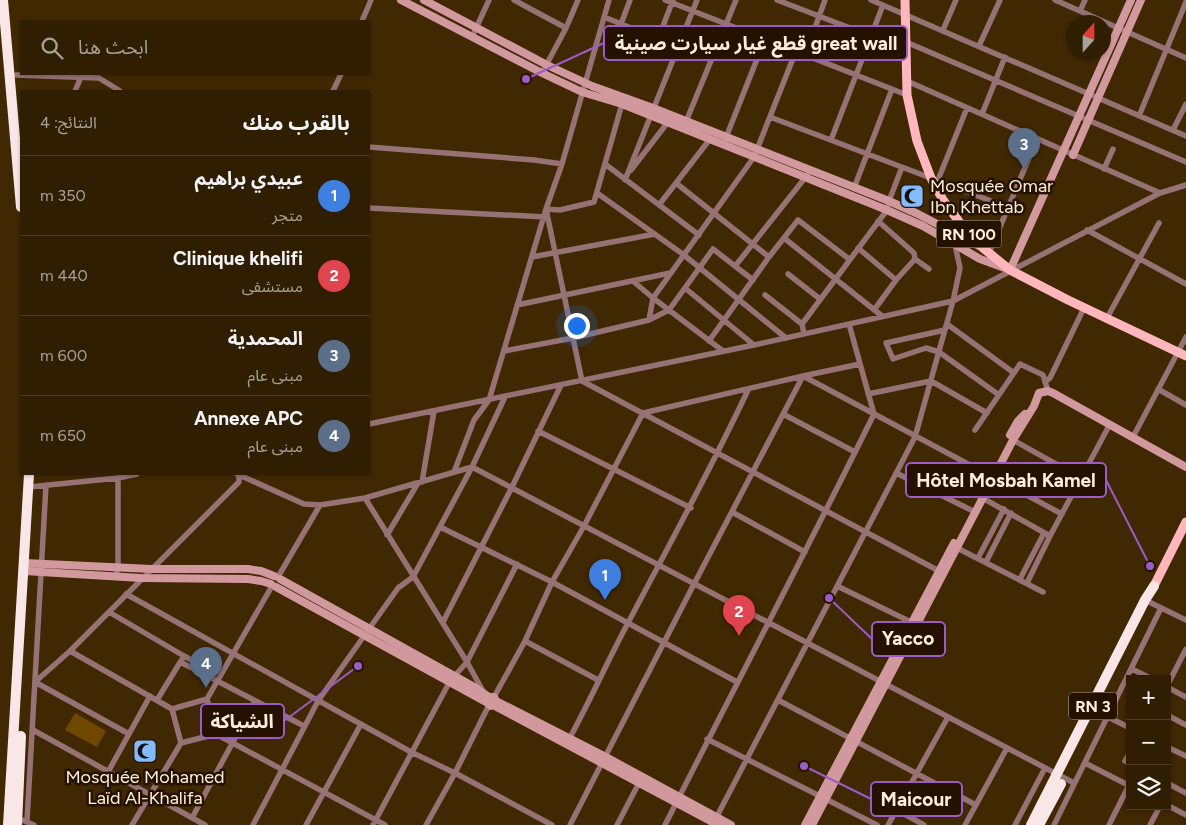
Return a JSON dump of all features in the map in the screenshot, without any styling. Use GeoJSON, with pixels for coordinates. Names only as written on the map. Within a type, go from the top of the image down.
{"type":"FeatureCollection","features":[{"type":"Feature","properties":{"kind":"highway"},"geometry":{"type":"LineString","coordinates":[[4,0],[20,195]]}},
{"type":"Feature","properties":{"kind":"highway"},"geometry":{"type":"LineString","coordinates":[[10,0],[20,123]]}},
{"type":"Feature","properties":{"kind":"highway"},"geometry":{"type":"LineString","coordinates":[[29,475],[32,486]]}},
{"type":"Feature","properties":{"kind":"highway"},"geometry":{"type":"LineString","coordinates":[[13,821],[30,567],[32,486],[35,475]]}},
{"type":"Feature","properties":{"kind":"highway","name":"RN 3"},"geometry":{"type":"LineString","coordinates":[[1038,824],[1154,586]]}},
{"type":"Feature","properties":{"kind":"main road","name":"RN 100"},"geometry":{"type":"LineString","coordinates":[[905,0],[907,95],[917,141],[948,207],[963,227],[1010,270],[1084,308],[1182,354]]}},
{"type":"Feature","properties":{"kind":"main road","name":"RN 3"},"geometry":{"type":"LineString","coordinates":[[1154,586],[1186,522]]}},
{"type":"Feature","properties":{"kind":"street"},"geometry":{"type":"LineString","coordinates":[[362,20],[371,0]]}},
{"type":"Feature","properties":{"kind":"street"},"geometry":{"type":"LineString","coordinates":[[401,0],[582,92],[652,112],[668,122],[685,125],[710,139],[725,141]]}},
{"type":"Feature","properties":{"kind":"street"},"geometry":{"type":"LineString","coordinates":[[424,0],[585,83],[756,153],[810,170],[889,200],[986,250],[1037,139]]}},
{"type":"Feature","properties":{"kind":"street"},"geometry":{"type":"LineString","coordinates":[[472,37],[489,0]]}},
{"type":"Feature","properties":{"kind":"street"},"geometry":{"type":"LineString","coordinates":[[514,0],[566,28]]}},
{"type":"Feature","properties":{"kind":"street"},"geometry":{"type":"LineString","coordinates":[[542,73],[566,28],[578,0]]}},
{"type":"Feature","properties":{"kind":"street"},"geometry":{"type":"LineString","coordinates":[[582,381],[546,217],[546,209],[562,164],[609,0]]}},
{"type":"Feature","properties":{"kind":"street"},"geometry":{"type":"LineString","coordinates":[[621,24],[630,0]]}},
{"type":"Feature","properties":{"kind":"street"},"geometry":{"type":"LineString","coordinates":[[665,0],[907,95]]}},
{"type":"Feature","properties":{"kind":"street"},"geometry":{"type":"LineString","coordinates":[[626,178],[697,0]]}},
{"type":"Feature","properties":{"kind":"street"},"geometry":{"type":"LineString","coordinates":[[685,125],[736,0]]}},
{"type":"Feature","properties":{"kind":"street"},"geometry":{"type":"LineString","coordinates":[[777,0],[870,36]]}},
{"type":"Feature","properties":{"kind":"street"},"geometry":{"type":"LineString","coordinates":[[805,55],[826,0]]}},
{"type":"Feature","properties":{"kind":"street"},"geometry":{"type":"LineString","coordinates":[[871,0],[1186,136]]}},
{"type":"Feature","properties":{"kind":"street"},"geometry":{"type":"LineString","coordinates":[[905,14],[911,0]]}},
{"type":"Feature","properties":{"kind":"street"},"geometry":{"type":"LineString","coordinates":[[943,30],[956,0]]}},
{"type":"Feature","properties":{"kind":"street"},"geometry":{"type":"LineString","coordinates":[[980,46],[1000,0]]}},
{"type":"Feature","properties":{"kind":"street"},"geometry":{"type":"LineString","coordinates":[[1055,0],[1186,58]]}},
{"type":"Feature","properties":{"kind":"street"},"geometry":{"type":"LineString","coordinates":[[1080,11],[1085,0]]}},
{"type":"Feature","properties":{"kind":"street"},"geometry":{"type":"LineString","coordinates":[[1010,270],[1131,0]]}},
{"type":"Feature","properties":{"kind":"street"},"geometry":{"type":"LineString","coordinates":[[1073,156],[1141,0]]}},
{"type":"Feature","properties":{"kind":"street"},"geometry":{"type":"LineString","coordinates":[[658,39],[673,2]]}},
{"type":"Feature","properties":{"kind":"street"},"geometry":{"type":"LineString","coordinates":[[1139,116],[1186,2]]}},
{"type":"Feature","properties":{"kind":"street"},"geometry":{"type":"LineString","coordinates":[[830,140],[883,5]]}},
{"type":"Feature","properties":{"kind":"street"},"geometry":{"type":"LineString","coordinates":[[604,18],[678,47]]}},
{"type":"Feature","properties":{"kind":"street"},"geometry":{"type":"LineString","coordinates":[[725,141],[766,40]]}},
{"type":"Feature","properties":{"kind":"street"},"geometry":{"type":"LineString","coordinates":[[906,42],[1186,162]]}},
{"type":"Feature","properties":{"kind":"street"},"geometry":{"type":"LineString","coordinates":[[649,320],[652,298],[756,153],[796,52]]}},
{"type":"Feature","properties":{"kind":"street"},"geometry":{"type":"LineString","coordinates":[[982,114],[1005,57]]}},
{"type":"Feature","properties":{"kind":"street"},"geometry":{"type":"LineString","coordinates":[[16,75],[99,78],[118,90]]}},
{"type":"Feature","properties":{"kind":"street"},"geometry":{"type":"LineString","coordinates":[[333,90],[340,75]]}},
{"type":"Feature","properties":{"kind":"street"},"geometry":{"type":"LineString","coordinates":[[75,90],[81,77]]}},
{"type":"Feature","properties":{"kind":"street"},"geometry":{"type":"LineString","coordinates":[[907,81],[1073,156],[1160,192]]}},
{"type":"Feature","properties":{"kind":"street"},"geometry":{"type":"LineString","coordinates":[[854,188],[892,89]]}},
{"type":"Feature","properties":{"kind":"street"},"geometry":{"type":"LineString","coordinates":[[546,209],[560,210],[594,202],[622,104]]}},
{"type":"Feature","properties":{"kind":"street"},"geometry":{"type":"LineString","coordinates":[[1173,130],[1186,104]]}},
{"type":"Feature","properties":{"kind":"street"},"geometry":{"type":"LineString","coordinates":[[934,179],[967,108]]}},
{"type":"Feature","properties":{"kind":"street"},"geometry":{"type":"LineString","coordinates":[[770,116],[1007,207]]}},
{"type":"Feature","properties":{"kind":"street"},"geometry":{"type":"LineString","coordinates":[[626,178],[668,122]]}},
{"type":"Feature","properties":{"kind":"street"},"geometry":{"type":"LineString","coordinates":[[659,205],[710,139]]}},
{"type":"Feature","properties":{"kind":"street"},"geometry":{"type":"LineString","coordinates":[[370,148],[534,160],[562,164]]}},
{"type":"Feature","properties":{"kind":"street"},"geometry":{"type":"LineString","coordinates":[[1104,168],[1114,149]]}},
{"type":"Feature","properties":{"kind":"street"},"geometry":{"type":"LineString","coordinates":[[756,153],[806,178],[922,226],[980,259],[1010,270]]}},
{"type":"Feature","properties":{"kind":"street"},"geometry":{"type":"LineString","coordinates":[[605,164],[699,234]]}},
{"type":"Feature","properties":{"kind":"street"},"geometry":{"type":"LineString","coordinates":[[802,324],[887,210],[902,167]]}},
{"type":"Feature","properties":{"kind":"street"},"geometry":{"type":"LineString","coordinates":[[736,265],[806,178],[810,170]]}},
{"type":"Feature","properties":{"kind":"street"},"geometry":{"type":"LineString","coordinates":[[676,183],[769,257]]}},
{"type":"Feature","properties":{"kind":"street"},"geometry":{"type":"LineString","coordinates":[[370,424],[723,352],[953,301],[1160,192],[1186,185]]}},
{"type":"Feature","properties":{"kind":"street"},"geometry":{"type":"LineString","coordinates":[[596,193],[684,255],[786,338]]}},
{"type":"Feature","properties":{"kind":"street"},"geometry":{"type":"LineString","coordinates":[[370,208],[546,217]]}},
{"type":"Feature","properties":{"kind":"street"},"geometry":{"type":"LineString","coordinates":[[454,472],[474,420],[489,400],[517,305],[546,217]]}},
{"type":"Feature","properties":{"kind":"street"},"geometry":{"type":"LineString","coordinates":[[709,341],[798,220],[849,260]]}},
{"type":"Feature","properties":{"kind":"street"},"geometry":{"type":"LineString","coordinates":[[878,221],[914,252],[915,259],[929,269]]}},
{"type":"Feature","properties":{"kind":"street"},"geometry":{"type":"LineString","coordinates":[[1107,318],[1159,223]]}},
{"type":"Feature","properties":{"kind":"street"},"geometry":{"type":"LineString","coordinates":[[1087,230],[1186,284]]}},
{"type":"Feature","properties":{"kind":"street"},"geometry":{"type":"LineString","coordinates":[[532,257],[655,234]]}},
{"type":"Feature","properties":{"kind":"street"},"geometry":{"type":"LineString","coordinates":[[784,238],[882,316]]}},
{"type":"Feature","properties":{"kind":"street"},"geometry":{"type":"LineString","coordinates":[[716,822],[915,437],[953,301],[960,268],[955,245]]}},
{"type":"Feature","properties":{"kind":"street"},"geometry":{"type":"LineString","coordinates":[[858,248],[896,280]]}},
{"type":"Feature","properties":{"kind":"street"},"geometry":{"type":"LineString","coordinates":[[504,351],[573,338],[649,320],[669,310],[713,249],[753,280]]}},
{"type":"Feature","properties":{"kind":"street"},"geometry":{"type":"LineString","coordinates":[[874,310],[896,280],[915,259]]}},
{"type":"Feature","properties":{"kind":"street"},"geometry":{"type":"LineString","coordinates":[[517,305],[670,273]]}},
{"type":"Feature","properties":{"kind":"street"},"geometry":{"type":"LineString","coordinates":[[788,274],[820,299]]}},
{"type":"Feature","properties":{"kind":"street"},"geometry":{"type":"LineString","coordinates":[[633,281],[652,298],[723,352]]}},
{"type":"Feature","properties":{"kind":"street"},"geometry":{"type":"LineString","coordinates":[[685,288],[754,345]]}},
{"type":"Feature","properties":{"kind":"street"},"geometry":{"type":"LineString","coordinates":[[765,295],[802,324],[804,334]]}},
{"type":"Feature","properties":{"kind":"street"},"geometry":{"type":"LineString","coordinates":[[1045,382],[1050,378],[1084,308]]}},
{"type":"Feature","properties":{"kind":"street"},"geometry":{"type":"LineString","coordinates":[[665,825],[707,739],[805,552],[874,414],[849,324]]}},
{"type":"Feature","properties":{"kind":"street"},"geometry":{"type":"LineString","coordinates":[[999,395],[939,352],[926,348],[893,359],[886,343],[946,327],[1014,373]]}},
{"type":"Feature","properties":{"kind":"street"},"geometry":{"type":"LineString","coordinates":[[1133,437],[1158,389],[1182,354],[1186,337]]}},
{"type":"Feature","properties":{"kind":"street"},"geometry":{"type":"LineString","coordinates":[[643,413],[860,364]]}},
{"type":"Feature","properties":{"kind":"street"},"geometry":{"type":"LineString","coordinates":[[975,430],[1020,364],[1043,375],[1048,391]]}},
{"type":"Feature","properties":{"kind":"street"},"geometry":{"type":"LineString","coordinates":[[570,825],[602,759],[803,376]]}},
{"type":"Feature","properties":{"kind":"street"},"geometry":{"type":"LineString","coordinates":[[803,376],[1062,514]]}},
{"type":"Feature","properties":{"kind":"street"},"geometry":{"type":"LineString","coordinates":[[582,381],[939,571]]}},
{"type":"Feature","properties":{"kind":"street"},"geometry":{"type":"LineString","coordinates":[[868,394],[931,381],[987,413]]}},
{"type":"Feature","properties":{"kind":"street"},"geometry":{"type":"LineString","coordinates":[[442,622],[512,487],[561,386]]}},
{"type":"Feature","properties":{"kind":"street"},"geometry":{"type":"LineString","coordinates":[[1158,389],[1186,405]]}},
{"type":"Feature","properties":{"kind":"street"},"geometry":{"type":"LineString","coordinates":[[568,741],[628,623],[691,508],[748,390]]}},
{"type":"Feature","properties":{"kind":"street"},"geometry":{"type":"LineString","coordinates":[[991,476],[1034,406],[1039,393],[1048,391],[1186,467]]}},
{"type":"Feature","properties":{"kind":"street"},"geometry":{"type":"LineString","coordinates":[[252,825],[318,701],[368,633],[398,588],[413,577],[472,467],[505,397]]}},
{"type":"Feature","properties":{"kind":"street"},"geometry":{"type":"LineString","coordinates":[[805,825],[823,797],[957,548],[1018,421],[1034,406]]}},
{"type":"Feature","properties":{"kind":"street"},"geometry":{"type":"LineString","coordinates":[[387,535],[420,483],[434,411]]}},
{"type":"Feature","properties":{"kind":"street"},"geometry":{"type":"LineString","coordinates":[[426,825],[455,773],[490,700],[525,641],[552,582],[584,526],[643,413]]}},
{"type":"Feature","properties":{"kind":"street"},"geometry":{"type":"LineString","coordinates":[[784,414],[855,452]]}},
{"type":"Feature","properties":{"kind":"street"},"geometry":{"type":"LineString","coordinates":[[1020,580],[1047,534],[1062,514],[1110,424]]}},
{"type":"Feature","properties":{"kind":"street"},"geometry":{"type":"LineString","coordinates":[[538,430],[691,508]]}},
{"type":"Feature","properties":{"kind":"street"},"geometry":{"type":"LineString","coordinates":[[1013,440],[1081,478]]}},
{"type":"Feature","properties":{"kind":"street"},"geometry":{"type":"LineString","coordinates":[[241,475],[304,504],[320,505],[364,498],[472,467],[1074,783]]}},
{"type":"Feature","properties":{"kind":"street"},"geometry":{"type":"LineString","coordinates":[[896,473],[971,510]]}},
{"type":"Feature","properties":{"kind":"street"},"geometry":{"type":"LineString","coordinates":[[32,486],[132,475]]}},
{"type":"Feature","properties":{"kind":"street"},"geometry":{"type":"LineString","coordinates":[[35,682],[70,651],[239,482],[239,475]]}},
{"type":"Feature","properties":{"kind":"street"},"geometry":{"type":"LineString","coordinates":[[116,576],[118,567],[118,478]]}},
{"type":"Feature","properties":{"kind":"street"},"geometry":{"type":"LineString","coordinates":[[30,567],[46,484]]}},
{"type":"Feature","properties":{"kind":"street"},"geometry":{"type":"LineString","coordinates":[[883,683],[911,622],[971,510],[981,496]]}},
{"type":"Feature","properties":{"kind":"street"},"geometry":{"type":"LineString","coordinates":[[981,496],[1047,534]]}},
{"type":"Feature","properties":{"kind":"street"},"geometry":{"type":"LineString","coordinates":[[364,498],[490,700]]}},
{"type":"Feature","properties":{"kind":"street"},"geometry":{"type":"LineString","coordinates":[[172,709],[207,699],[320,505]]}},
{"type":"Feature","properties":{"kind":"street"},"geometry":{"type":"LineString","coordinates":[[978,558],[1004,510]]}},
{"type":"Feature","properties":{"kind":"street"},"geometry":{"type":"LineString","coordinates":[[732,512],[805,552]]}},
{"type":"Feature","properties":{"kind":"street"},"geometry":{"type":"LineString","coordinates":[[986,562],[1011,514]]}},
{"type":"Feature","properties":{"kind":"street"},"geometry":{"type":"LineString","coordinates":[[440,527],[552,582],[737,682]]}},
{"type":"Feature","properties":{"kind":"street"},"geometry":{"type":"LineString","coordinates":[[1027,584],[1047,534]]}},
{"type":"Feature","properties":{"kind":"street"},"geometry":{"type":"LineString","coordinates":[[957,548],[1043,592]]}},
{"type":"Feature","properties":{"kind":"street"},"geometry":{"type":"LineString","coordinates":[[374,823],[452,678],[467,662],[517,564]]}},
{"type":"Feature","properties":{"kind":"street"},"geometry":{"type":"LineString","coordinates":[[30,567],[41,572],[142,578],[275,581]]}},
{"type":"Feature","properties":{"kind":"street"},"geometry":{"type":"LineString","coordinates":[[30,567],[248,569],[261,571],[275,581],[490,700],[678,799],[716,822],[731,825]]}},
{"type":"Feature","properties":{"kind":"street"},"geometry":{"type":"LineString","coordinates":[[27,822],[41,572]]}},
{"type":"Feature","properties":{"kind":"street"},"geometry":{"type":"LineString","coordinates":[[837,586],[911,622]]}},
{"type":"Feature","properties":{"kind":"street"},"geometry":{"type":"LineString","coordinates":[[126,594],[412,752],[552,825]]}},
{"type":"Feature","properties":{"kind":"street"},"geometry":{"type":"LineString","coordinates":[[1148,601],[1186,620]]}},
{"type":"Feature","properties":{"kind":"street"},"geometry":{"type":"LineString","coordinates":[[1054,825],[1161,608]]}},
{"type":"Feature","properties":{"kind":"street"},"geometry":{"type":"LineString","coordinates":[[109,612],[200,664],[196,670]]}},
{"type":"Feature","properties":{"kind":"street"},"geometry":{"type":"LineString","coordinates":[[525,641],[598,680]]}},
{"type":"Feature","properties":{"kind":"street"},"geometry":{"type":"LineString","coordinates":[[1171,680],[1183,663],[1186,649]]}},
{"type":"Feature","properties":{"kind":"street"},"geometry":{"type":"LineString","coordinates":[[70,651],[172,709],[181,743]]}},
{"type":"Feature","properties":{"kind":"street"},"geometry":{"type":"LineString","coordinates":[[157,700],[184,656]]}},
{"type":"Feature","properties":{"kind":"street"},"geometry":{"type":"LineString","coordinates":[[180,662],[304,726]]}},
{"type":"Feature","properties":{"kind":"street"},"geometry":{"type":"LineString","coordinates":[[1132,669],[1144,675]]}},
{"type":"Feature","properties":{"kind":"street"},"geometry":{"type":"LineString","coordinates":[[35,682],[129,734]]}},
{"type":"Feature","properties":{"kind":"street"},"geometry":{"type":"LineString","coordinates":[[1171,688],[1186,697]]}},
{"type":"Feature","properties":{"kind":"street"},"geometry":{"type":"LineString","coordinates":[[108,772],[150,696]]}},
{"type":"Feature","properties":{"kind":"street"},"geometry":{"type":"LineString","coordinates":[[207,699],[216,734]]}},
{"type":"Feature","properties":{"kind":"street"},"geometry":{"type":"LineString","coordinates":[[778,700],[976,805]]}},
{"type":"Feature","properties":{"kind":"street"},"geometry":{"type":"LineString","coordinates":[[192,818],[255,701]]}},
{"type":"Feature","properties":{"kind":"street"},"geometry":{"type":"LineString","coordinates":[[888,825],[948,717]]}},
{"type":"Feature","properties":{"kind":"street"},"geometry":{"type":"LineString","coordinates":[[1108,717],[1126,726]]}},
{"type":"Feature","properties":{"kind":"street"},"geometry":{"type":"LineString","coordinates":[[1171,717],[1186,725]]}},
{"type":"Feature","properties":{"kind":"street"},"geometry":{"type":"LineString","coordinates":[[306,825],[361,724]]}},
{"type":"Feature","properties":{"kind":"street"},"geometry":{"type":"LineString","coordinates":[[33,730],[205,825]]}},
{"type":"Feature","properties":{"kind":"street"},"geometry":{"type":"LineString","coordinates":[[132,825],[181,743],[216,734],[325,793],[374,823],[385,825]]}},
{"type":"Feature","properties":{"kind":"street"},"geometry":{"type":"LineString","coordinates":[[707,739],[748,758],[877,825]]}},
{"type":"Feature","properties":{"kind":"street"},"geometry":{"type":"LineString","coordinates":[[965,825],[1006,748]]}},
{"type":"Feature","properties":{"kind":"street"},"geometry":{"type":"LineString","coordinates":[[1171,748],[1186,756]]}},
{"type":"Feature","properties":{"kind":"street"},"geometry":{"type":"LineString","coordinates":[[1085,763],[1126,784]]}},
{"type":"Feature","properties":{"kind":"street"},"geometry":{"type":"LineString","coordinates":[[1015,825],[1045,768]]}},
{"type":"Feature","properties":{"kind":"street"},"geometry":{"type":"LineString","coordinates":[[617,825],[640,780]]}},
{"type":"Feature","properties":{"kind":"street"},"geometry":{"type":"LineString","coordinates":[[1171,785],[1186,793]]}},
{"type":"Feature","properties":{"kind":"street"},"geometry":{"type":"LineString","coordinates":[[1108,825],[1126,792]]}},
{"type":"Feature","properties":{"kind":"street"},"geometry":{"type":"LineString","coordinates":[[812,825],[823,797]]}},
{"type":"Feature","properties":{"kind":"street"},"geometry":{"type":"LineString","coordinates":[[1171,807],[1186,815]]}},
{"type":"Feature","properties":{"kind":"street"},"geometry":{"type":"LineString","coordinates":[[897,810],[924,825]]}},
{"type":"Feature","properties":{"kind":"street"},"geometry":{"type":"LineString","coordinates":[[1150,825],[1158,810]]}},
{"type":"Feature","properties":{"kind":"street"},"geometry":{"type":"LineString","coordinates":[[1020,816],[1038,824]]}},
{"type":"Feature","properties":{"kind":"street"},"geometry":{"type":"LineString","coordinates":[[13,821],[27,822],[34,825]]}},
{"type":"Feature","properties":{"kind":"shaded area"},"geometry":{"type":"Polygon","coordinates":[[[75,713],[106,731],[97,747],[65,730],[75,713]]]}},
{"type":"Feature","properties":{"kind":"place","name":"قطع غيار سيارت صينية great wall"},"geometry":{"type":"Point","coordinates":[526,79]}},
{"type":"Feature","properties":{"kind":"place","name":"المحمدية"},"geometry":{"type":"Point","coordinates":[1024,169]}},
{"type":"Feature","properties":{"kind":"place","name":"Mosquée Omar Ibn Khettab"},"geometry":{"type":"Point","coordinates":[912,196]}},
{"type":"Feature","properties":{"kind":"place","name":"Hôtel Mosbah Kamel"},"geometry":{"type":"Point","coordinates":[1150,566]}},
{"type":"Feature","properties":{"kind":"place","name":"Yacco"},"geometry":{"type":"Point","coordinates":[829,598]}},
{"type":"Feature","properties":{"kind":"place","name":"عبيدي براهيم"},"geometry":{"type":"Point","coordinates":[605,600]}},
{"type":"Feature","properties":{"kind":"place","name":"Clinique khelifi"},"geometry":{"type":"Point","coordinates":[739,636]}},
{"type":"Feature","properties":{"kind":"place","name":"الشياكة"},"geometry":{"type":"Point","coordinates":[358,666]}},
{"type":"Feature","properties":{"kind":"place","name":"Annexe APC"},"geometry":{"type":"Point","coordinates":[206,688]}},
{"type":"Feature","properties":{"kind":"place","name":"Mosquée Mohamed Laïd Al-Khalifa"},"geometry":{"type":"Point","coordinates":[145,751]}},
{"type":"Feature","properties":{"kind":"place","name":"Maicour"},"geometry":{"type":"Point","coordinates":[804,766]}}]}
